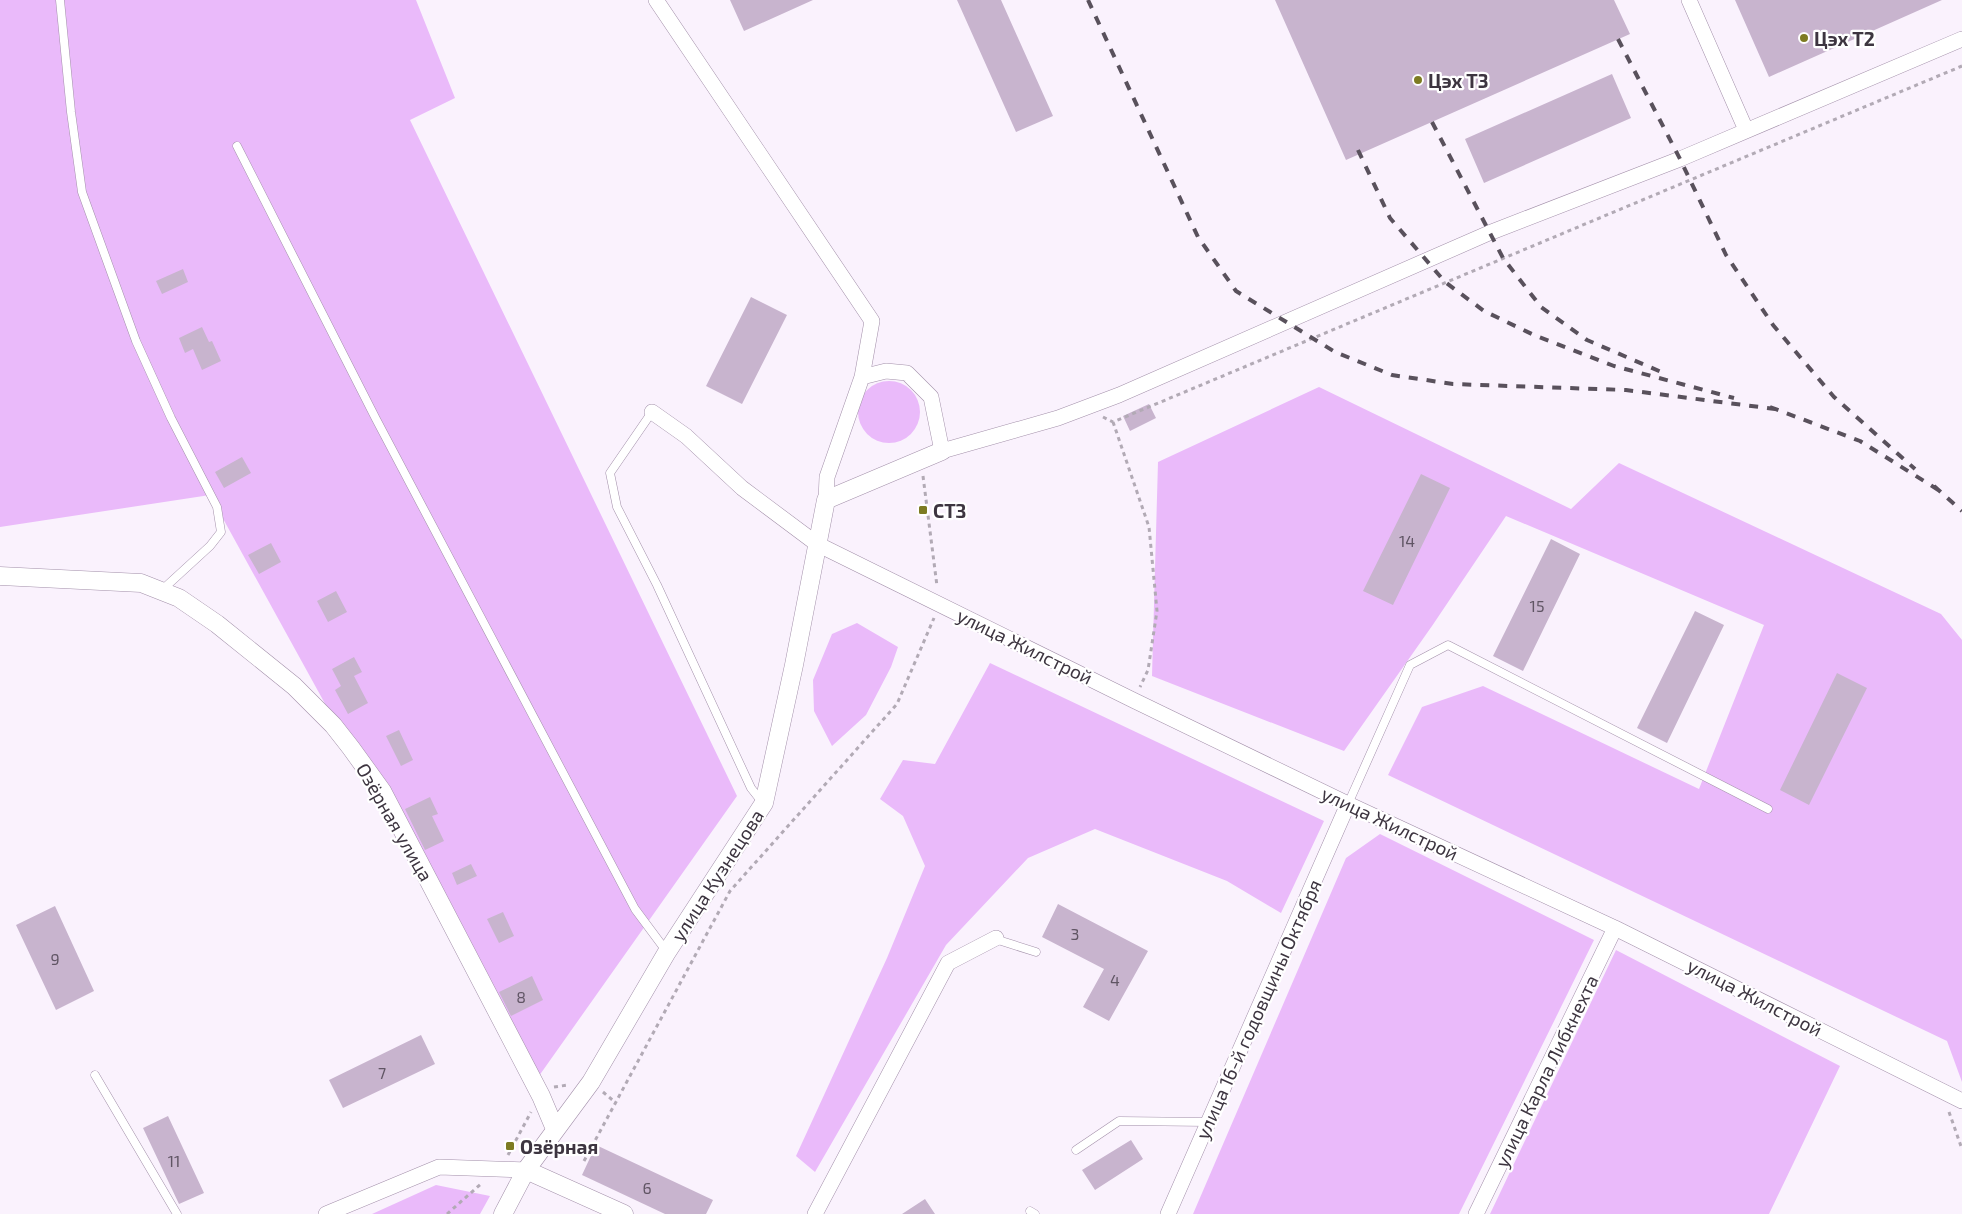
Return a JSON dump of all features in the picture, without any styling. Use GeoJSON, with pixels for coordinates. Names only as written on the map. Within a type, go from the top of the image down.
{"type":"FeatureCollection","features":[{"type":"Feature","properties":{"kind":"street"},"geometry":{"type":"LineString","coordinates":[[656,0],[872,321],[862,377],[827,477],[826,500],[942,451],[1058,418],[1119,395],[1489,234],[1680,159],[1962,39]]}},
{"type":"Feature","properties":{"kind":"street"},"geometry":{"type":"LineString","coordinates":[[1688,0],[1746,130]]}},
{"type":"Feature","properties":{"kind":"street"},"geometry":{"type":"LineString","coordinates":[[862,377],[886,371],[907,373],[931,397],[942,451]]}},
{"type":"Feature","properties":{"kind":"street","name":"улица Жилстрой"},"geometry":{"type":"LineString","coordinates":[[652,412],[686,436],[742,488],[817,544],[1348,804],[1615,928],[1962,1101]]}},
{"type":"Feature","properties":{"kind":"street","name":"улица Кузнецова"},"geometry":{"type":"LineString","coordinates":[[503,1214],[526,1170],[591,1082],[667,952],[764,803],[826,500]]}},
{"type":"Feature","properties":{"kind":"street","name":"Озёрная улица"},"geometry":{"type":"LineString","coordinates":[[0,576],[140,583],[179,598],[217,624],[294,686],[352,748],[382,791],[540,1096],[555,1129]]}},
{"type":"Feature","properties":{"kind":"street","name":"улица 16-й годовщины Октября"},"geometry":{"type":"LineString","coordinates":[[1168,1214],[1348,804]]}},
{"type":"Feature","properties":{"kind":"street","name":"улица Карла Либкнехта"},"geometry":{"type":"LineString","coordinates":[[1476,1214],[1615,928]]}},
{"type":"Feature","properties":{"kind":"street"},"geometry":{"type":"LineString","coordinates":[[326,1214],[439,1167],[526,1170],[624,1214]]}},
{"type":"Feature","properties":{"kind":"lane"},"geometry":{"type":"LineString","coordinates":[[60,0],[71,112],[82,192],[136,341],[171,418],[217,507],[221,532],[210,546],[161,591]]}},
{"type":"Feature","properties":{"kind":"lane"},"geometry":{"type":"LineString","coordinates":[[237,146],[376,419],[634,909],[667,952]]}},
{"type":"Feature","properties":{"kind":"lane"},"geometry":{"type":"LineString","coordinates":[[652,412],[610,473],[617,507],[657,585],[751,788],[764,803]]}},
{"type":"Feature","properties":{"kind":"lane"},"geometry":{"type":"LineString","coordinates":[[1348,804],[1410,665],[1448,645],[1768,809]]}},
{"type":"Feature","properties":{"kind":"lane"},"geometry":{"type":"LineString","coordinates":[[815,1214],[948,963],[996,938],[1036,952]]}},
{"type":"Feature","properties":{"kind":"lane"},"geometry":{"type":"LineString","coordinates":[[95,1075],[177,1214]]}},
{"type":"Feature","properties":{"kind":"lane"},"geometry":{"type":"LineString","coordinates":[[1076,1150],[1119,1121],[1208,1122]]}},
{"type":"Feature","properties":{"kind":"path"},"geometry":{"type":"LineString","coordinates":[[1112,422],[1962,66]]}},
{"type":"Feature","properties":{"kind":"path"},"geometry":{"type":"LineString","coordinates":[[1098,415],[1112,422],[1149,527],[1157,611],[1148,670],[1135,701]]}},
{"type":"Feature","properties":{"kind":"path"},"geometry":{"type":"LineString","coordinates":[[584,1161],[730,891],[897,704],[940,604],[923,475],[931,472]]}},
{"type":"Feature","properties":{"kind":"path"},"geometry":{"type":"LineString","coordinates":[[447,1214],[500,1169],[540,1096],[546,1089],[591,1082],[616,1103]]}},
{"type":"Feature","properties":{"kind":"path"},"geometry":{"type":"LineString","coordinates":[[1941,1090],[1962,1149]]}},
{"type":"Feature","properties":{"kind":"shaded area"},"geometry":{"type":"Polygon","coordinates":[[[0,0],[416,0],[455,98],[410,120],[737,796],[534,1083],[210,495],[0,527],[0,0]]]}},
{"type":"Feature","properties":{"kind":"shaded area"},"geometry":{"type":"Polygon","coordinates":[[[889,381],[901,383],[911,390],[918,400],[920,412],[918,424],[911,434],[901,441],[889,443],[877,441],[867,434],[860,424],[858,412],[860,400],[867,390],[877,383],[889,381]]]}},
{"type":"Feature","properties":{"kind":"shaded area"},"geometry":{"type":"Polygon","coordinates":[[[1319,387],[1571,509],[1619,463],[1941,614],[1962,640],[1962,1082],[1947,1041],[1388,775],[1422,707],[1483,686],[1699,789],[1764,625],[1506,516],[1432,626],[1344,751],[1152,676],[1158,462],[1319,387]]]}},
{"type":"Feature","properties":{"kind":"shaded area"},"geometry":{"type":"Polygon","coordinates":[[[857,623],[898,647],[891,667],[866,715],[832,746],[814,711],[813,680],[832,634],[857,623]]]}},
{"type":"Feature","properties":{"kind":"shaded area"},"geometry":{"type":"Polygon","coordinates":[[[990,663],[1324,821],[1281,913],[1227,881],[1095,829],[1028,858],[946,945],[815,1172],[796,1156],[887,958],[925,866],[903,816],[880,799],[903,760],[935,764],[990,663]]]}},
{"type":"Feature","properties":{"kind":"shaded area"},"geometry":{"type":"Polygon","coordinates":[[[1380,834],[1594,940],[1459,1214],[1193,1214],[1346,858],[1380,834]]]}},
{"type":"Feature","properties":{"kind":"shaded area"},"geometry":{"type":"Polygon","coordinates":[[[1616,950],[1840,1066],[1769,1214],[1490,1214],[1616,950]]]}},
{"type":"Feature","properties":{"kind":"shaded area"},"geometry":{"type":"Polygon","coordinates":[[[436,1185],[490,1196],[480,1214],[372,1214],[436,1185]]]}},
{"type":"Feature","properties":{"kind":"building"},"geometry":{"type":"Polygon","coordinates":[[[730,0],[813,0],[744,31],[730,0]]]}},
{"type":"Feature","properties":{"kind":"building"},"geometry":{"type":"Polygon","coordinates":[[[957,0],[1001,0],[1053,116],[1016,132],[957,0]]]}},
{"type":"Feature","properties":{"kind":"building","name":"Цэх Т3"},"geometry":{"type":"Polygon","coordinates":[[[1275,0],[1614,0],[1630,34],[1346,160],[1275,0]]]}},
{"type":"Feature","properties":{"kind":"building","name":"Цэх Т2"},"geometry":{"type":"Polygon","coordinates":[[[1735,0],[1942,0],[1769,77],[1735,0]]]}},
{"type":"Feature","properties":{"kind":"building"},"geometry":{"type":"Polygon","coordinates":[[[1612,74],[1631,118],[1484,183],[1465,139],[1612,74]]]}},
{"type":"Feature","properties":{"kind":"building"},"geometry":{"type":"Polygon","coordinates":[[[183,269],[188,282],[162,294],[156,281],[183,269]]]}},
{"type":"Feature","properties":{"kind":"building"},"geometry":{"type":"Polygon","coordinates":[[[751,297],[787,315],[742,404],[706,386],[751,297]]]}},
{"type":"Feature","properties":{"kind":"building"},"geometry":{"type":"Polygon","coordinates":[[[202,327],[209,342],[212,341],[221,361],[202,370],[193,349],[185,353],[179,338],[202,327]]]}},
{"type":"Feature","properties":{"kind":"building"},"geometry":{"type":"Polygon","coordinates":[[[1149,404],[1156,418],[1130,431],[1123,416],[1149,404]]]}},
{"type":"Feature","properties":{"kind":"building"},"geometry":{"type":"Polygon","coordinates":[[[242,457],[251,473],[224,488],[215,472],[242,457]]]}},
{"type":"Feature","properties":{"kind":"building"},"geometry":{"type":"Polygon","coordinates":[[[1421,474],[1450,488],[1393,605],[1363,591],[1421,474]]]}},
{"type":"Feature","properties":{"kind":"building"},"geometry":{"type":"Polygon","coordinates":[[[1551,539],[1580,554],[1523,671],[1493,656],[1551,539]]]}},
{"type":"Feature","properties":{"kind":"building"},"geometry":{"type":"Polygon","coordinates":[[[271,543],[281,562],[259,574],[248,555],[271,543]]]}},
{"type":"Feature","properties":{"kind":"building"},"geometry":{"type":"Polygon","coordinates":[[[336,591],[347,612],[328,622],[317,601],[336,591]]]}},
{"type":"Feature","properties":{"kind":"building"},"geometry":{"type":"Polygon","coordinates":[[[1695,611],[1724,625],[1667,743],[1637,728],[1695,611]]]}},
{"type":"Feature","properties":{"kind":"building"},"geometry":{"type":"Polygon","coordinates":[[[354,657],[362,672],[354,676],[368,703],[348,714],[335,690],[341,686],[332,669],[354,657]]]}},
{"type":"Feature","properties":{"kind":"building"},"geometry":{"type":"Polygon","coordinates":[[[1837,673],[1867,688],[1809,805],[1780,790],[1837,673]]]}},
{"type":"Feature","properties":{"kind":"building"},"geometry":{"type":"Polygon","coordinates":[[[399,730],[413,760],[401,766],[386,736],[399,730]]]}},
{"type":"Feature","properties":{"kind":"building"},"geometry":{"type":"Polygon","coordinates":[[[430,797],[438,814],[432,816],[444,841],[425,850],[405,809],[430,797]]]}},
{"type":"Feature","properties":{"kind":"building"},"geometry":{"type":"Polygon","coordinates":[[[471,864],[477,876],[457,885],[452,873],[471,864]]]}},
{"type":"Feature","properties":{"kind":"building"},"geometry":{"type":"Polygon","coordinates":[[[1058,904],[1148,951],[1109,1021],[1083,1007],[1104,969],[1042,937],[1058,904]]]}},
{"type":"Feature","properties":{"kind":"building"},"geometry":{"type":"Polygon","coordinates":[[[55,906],[94,991],[56,1010],[16,925],[55,906]]]}},
{"type":"Feature","properties":{"kind":"building"},"geometry":{"type":"Polygon","coordinates":[[[503,912],[514,936],[499,943],[487,919],[503,912]]]}},
{"type":"Feature","properties":{"kind":"building"},"geometry":{"type":"Polygon","coordinates":[[[532,976],[543,1000],[511,1016],[499,992],[532,976]]]}},
{"type":"Feature","properties":{"kind":"building"},"geometry":{"type":"Polygon","coordinates":[[[421,1035],[435,1064],[343,1108],[329,1080],[421,1035]]]}},
{"type":"Feature","properties":{"kind":"building"},"geometry":{"type":"Polygon","coordinates":[[[168,1116],[204,1193],[179,1204],[143,1128],[168,1116]]]}},
{"type":"Feature","properties":{"kind":"building"},"geometry":{"type":"Polygon","coordinates":[[[1131,1140],[1143,1159],[1095,1190],[1082,1170],[1131,1140]]]}},
{"type":"Feature","properties":{"kind":"building"},"geometry":{"type":"Polygon","coordinates":[[[596,1145],[713,1200],[706,1214],[665,1214],[582,1175],[596,1145]]]}},
{"type":"Feature","properties":{"kind":"building"},"geometry":{"type":"Polygon","coordinates":[[[925,1199],[935,1214],[902,1214],[925,1199]]]}},
{"type":"Feature","properties":{"kind":"railway"},"geometry":{"type":"LineString","coordinates":[[1088,0],[1198,237],[1236,291],[1335,352],[1392,375],[1453,384],[1626,390],[1775,409]]}},
{"type":"Feature","properties":{"kind":"railway"},"geometry":{"type":"LineString","coordinates":[[1618,39],[1680,159],[1726,255],[1773,325],[1834,397],[1915,469]]}},
{"type":"Feature","properties":{"kind":"railway"},"geometry":{"type":"LineString","coordinates":[[1432,122],[1503,258],[1541,307],[1587,340],[1666,374]]}},
{"type":"Feature","properties":{"kind":"railway"},"geometry":{"type":"LineString","coordinates":[[1358,150],[1390,218],[1445,282],[1484,311],[1534,335],[1614,366],[1734,398]]}},
{"type":"Feature","properties":{"kind":"railway"},"geometry":{"type":"LineString","coordinates":[[1770,407],[1860,441],[1940,491]]}},
{"type":"Feature","properties":{"kind":"railway"},"geometry":{"type":"LineString","coordinates":[[1934,486],[1962,511]]}},
{"type":"Feature","properties":{"kind":"place","name":"Цэх Т2"},"geometry":{"type":"Point","coordinates":[1804,38]}},
{"type":"Feature","properties":{"kind":"place","name":"Цэх Т3"},"geometry":{"type":"Point","coordinates":[1418,80]}},
{"type":"Feature","properties":{"kind":"place","name":"СТЗ"},"geometry":{"type":"Point","coordinates":[923,510]}},
{"type":"Feature","properties":{"kind":"place","name":"Озёрная"},"geometry":{"type":"Point","coordinates":[510,1146]}}]}
